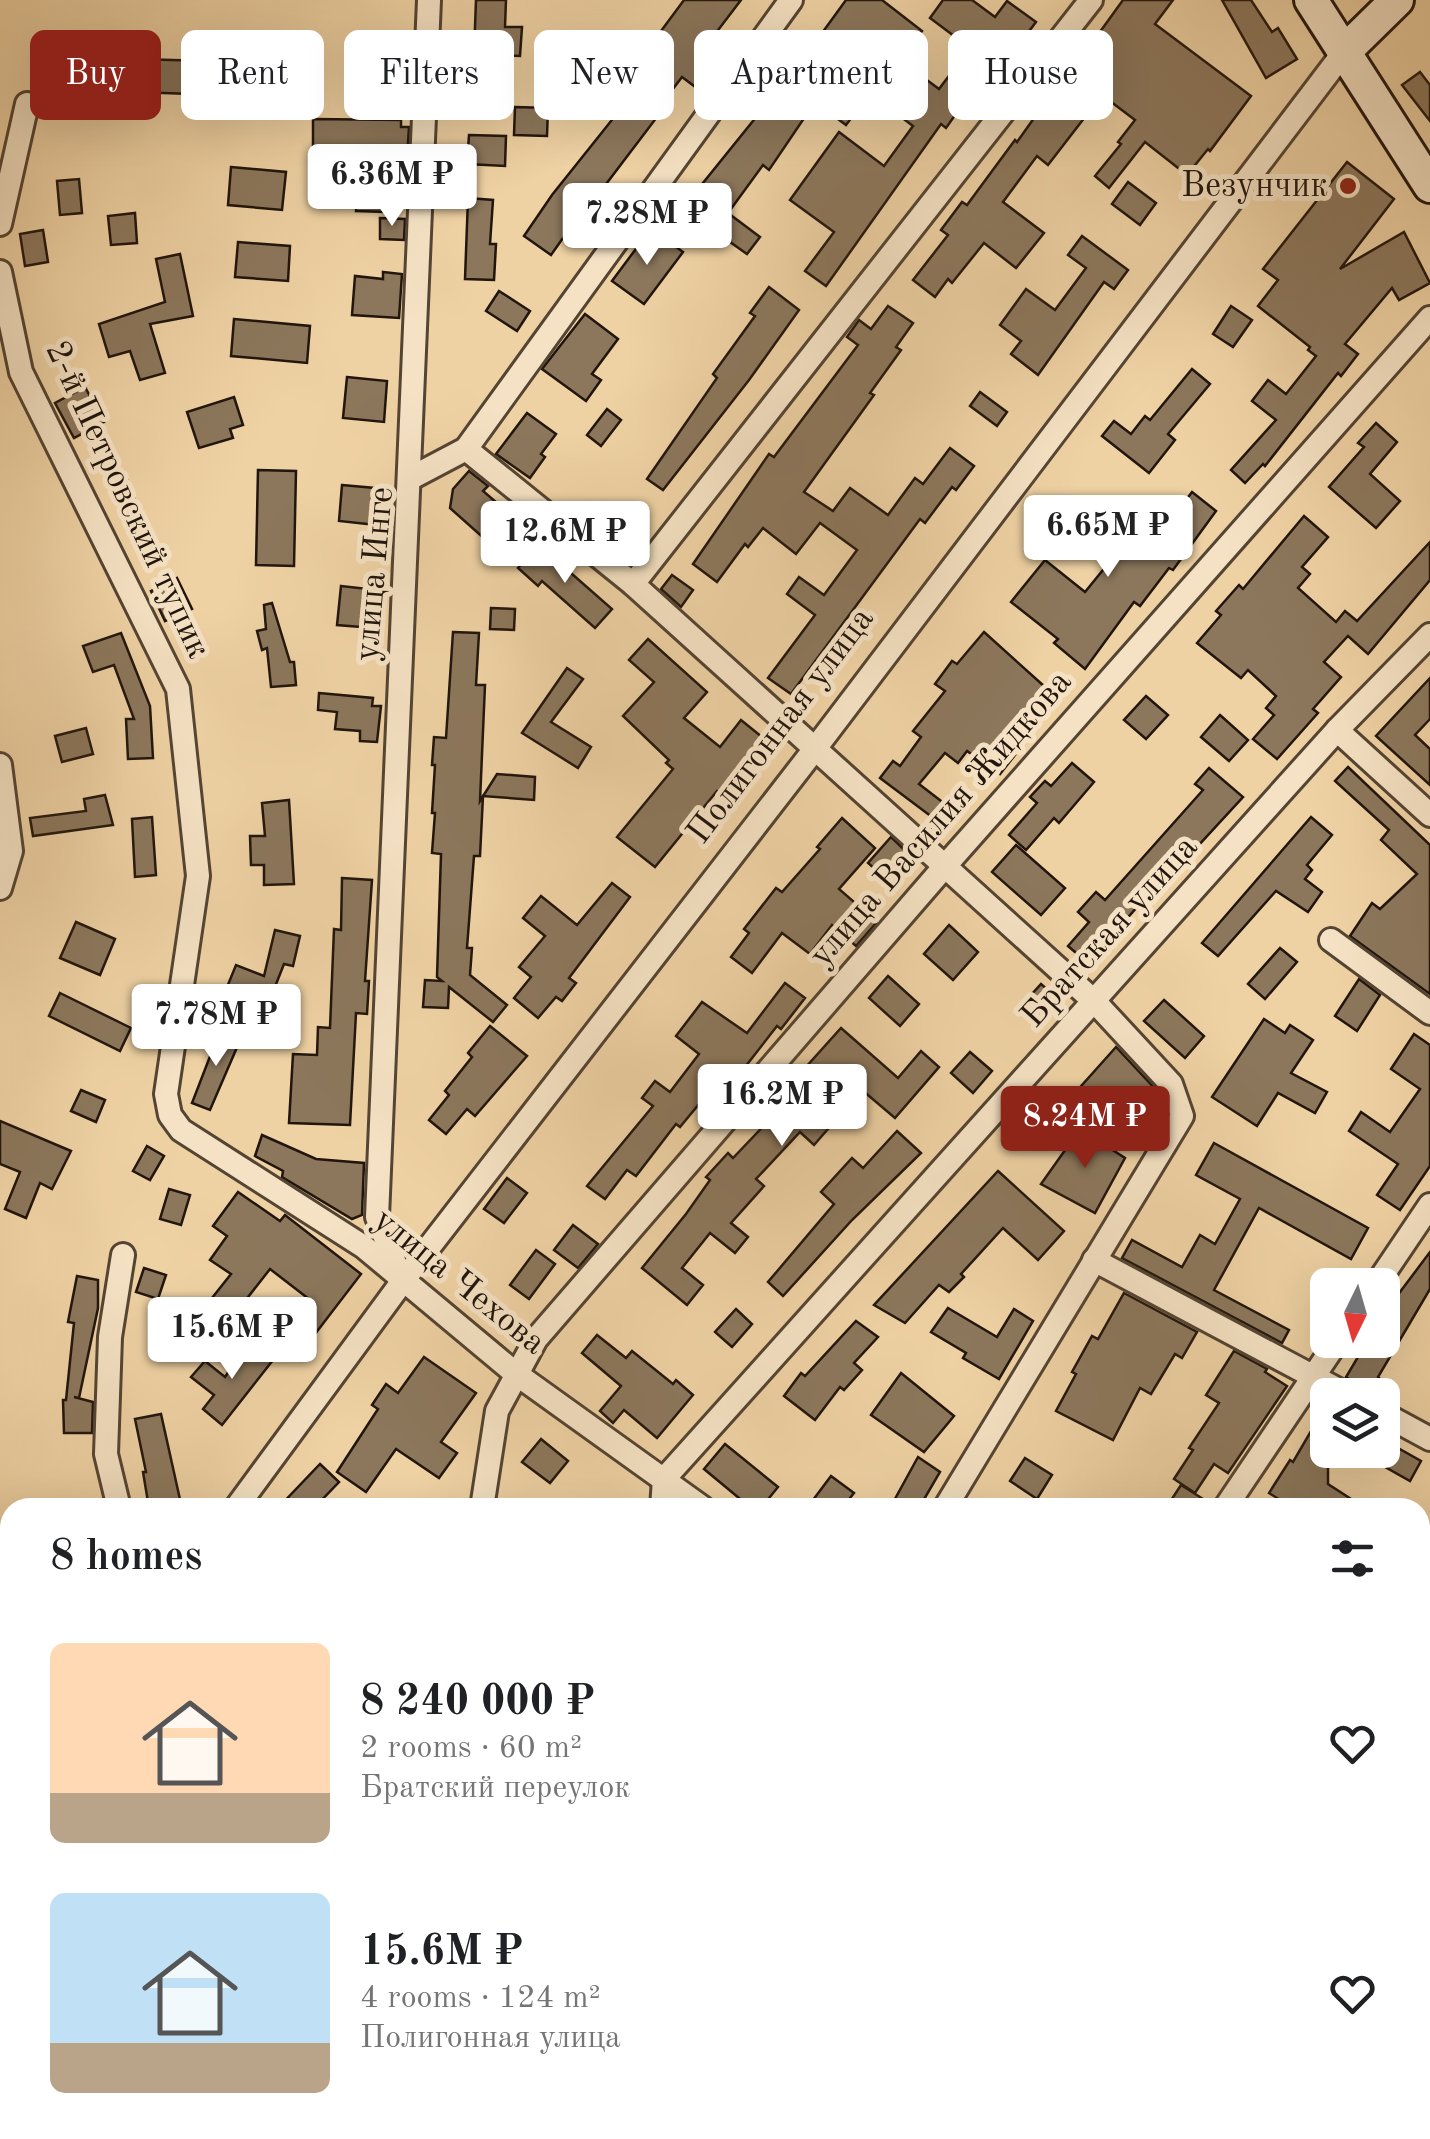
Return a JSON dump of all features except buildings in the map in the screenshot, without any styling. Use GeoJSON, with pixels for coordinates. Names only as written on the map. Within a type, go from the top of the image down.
{"type":"FeatureCollection","features":[{"type":"Feature","properties":{"kind":"main road"},"geometry":{"type":"LineString","coordinates":[[1311,0],[1430,186]]}},
{"type":"Feature","properties":{"kind":"main road","name":"Полигонная улица"},"geometry":{"type":"LineString","coordinates":[[1344,52],[1396,0]]}},
{"type":"Feature","properties":{"kind":"street"},"geometry":{"type":"LineString","coordinates":[[411,478],[429,0]]}},
{"type":"Feature","properties":{"kind":"street","name":"улица Инге"},"geometry":{"type":"LineString","coordinates":[[402,1282],[377,1217],[411,478],[466,449],[791,0]]}},
{"type":"Feature","properties":{"kind":"street"},"geometry":{"type":"LineString","coordinates":[[633,584],[1091,0]]}},
{"type":"Feature","properties":{"kind":"street","name":"Полигонная улица"},"geometry":{"type":"LineString","coordinates":[[243,1498],[402,1282],[814,750],[1344,52]]}},
{"type":"Feature","properties":{"kind":"street"},"geometry":{"type":"LineString","coordinates":[[0,224],[27,104]]}},
{"type":"Feature","properties":{"kind":"street","name":"2-й Петровский тупик"},"geometry":{"type":"LineString","coordinates":[[0,272],[21,372],[178,689],[198,876],[166,1094],[170,1115]]}},
{"type":"Feature","properties":{"kind":"street","name":"улица Василия Жидкова"},"geometry":{"type":"LineString","coordinates":[[515,1373],[536,1339],[945,866],[1430,318]]}},
{"type":"Feature","properties":{"kind":"street"},"geometry":{"type":"LineString","coordinates":[[466,449],[633,584],[1095,1002],[1171,1084],[1182,1116],[951,1498]]}},
{"type":"Feature","properties":{"kind":"street","name":"Братская улица"},"geometry":{"type":"LineString","coordinates":[[664,1478],[1337,730],[1430,635]]}},
{"type":"Feature","properties":{"kind":"street"},"geometry":{"type":"LineString","coordinates":[[1337,730],[1430,815]]}},
{"type":"Feature","properties":{"kind":"street"},"geometry":{"type":"LineString","coordinates":[[0,765],[11,851],[0,888]]}},
{"type":"Feature","properties":{"kind":"street"},"geometry":{"type":"LineString","coordinates":[[1331,940],[1430,1014]]}},
{"type":"Feature","properties":{"kind":"street","name":"улица Чехова"},"geometry":{"type":"LineString","coordinates":[[170,1115],[181,1130],[364,1247],[515,1373],[690,1498]]}},
{"type":"Feature","properties":{"kind":"street"},"geometry":{"type":"LineString","coordinates":[[1387,1268],[1430,1205]]}},
{"type":"Feature","properties":{"kind":"street"},"geometry":{"type":"LineString","coordinates":[[117,1498],[106,1454],[110,1337],[122,1255]]}},
{"type":"Feature","properties":{"kind":"street"},"geometry":{"type":"LineString","coordinates":[[1094,1260],[1313,1377]]}},
{"type":"Feature","properties":{"kind":"street"},"geometry":{"type":"LineString","coordinates":[[1232,1498],[1326,1358]]}},
{"type":"Feature","properties":{"kind":"street"},"geometry":{"type":"LineString","coordinates":[[477,1498],[497,1411],[515,1373]]}},
{"type":"Feature","properties":{"kind":"street"},"geometry":{"type":"LineString","coordinates":[[1400,1423],[1430,1439]]}},
{"type":"Feature","properties":{"kind":"street"},"geometry":{"type":"LineString","coordinates":[[663,1498],[664,1478]]}},
{"type":"Feature","properties":{"kind":"street"},"geometry":{"type":"LineString","coordinates":[[0,2102],[0,2139]]}},
{"type":"Feature","properties":{"kind":"place","name":"Везунчик"},"geometry":{"type":"Point","coordinates":[1348,186]}}]}
